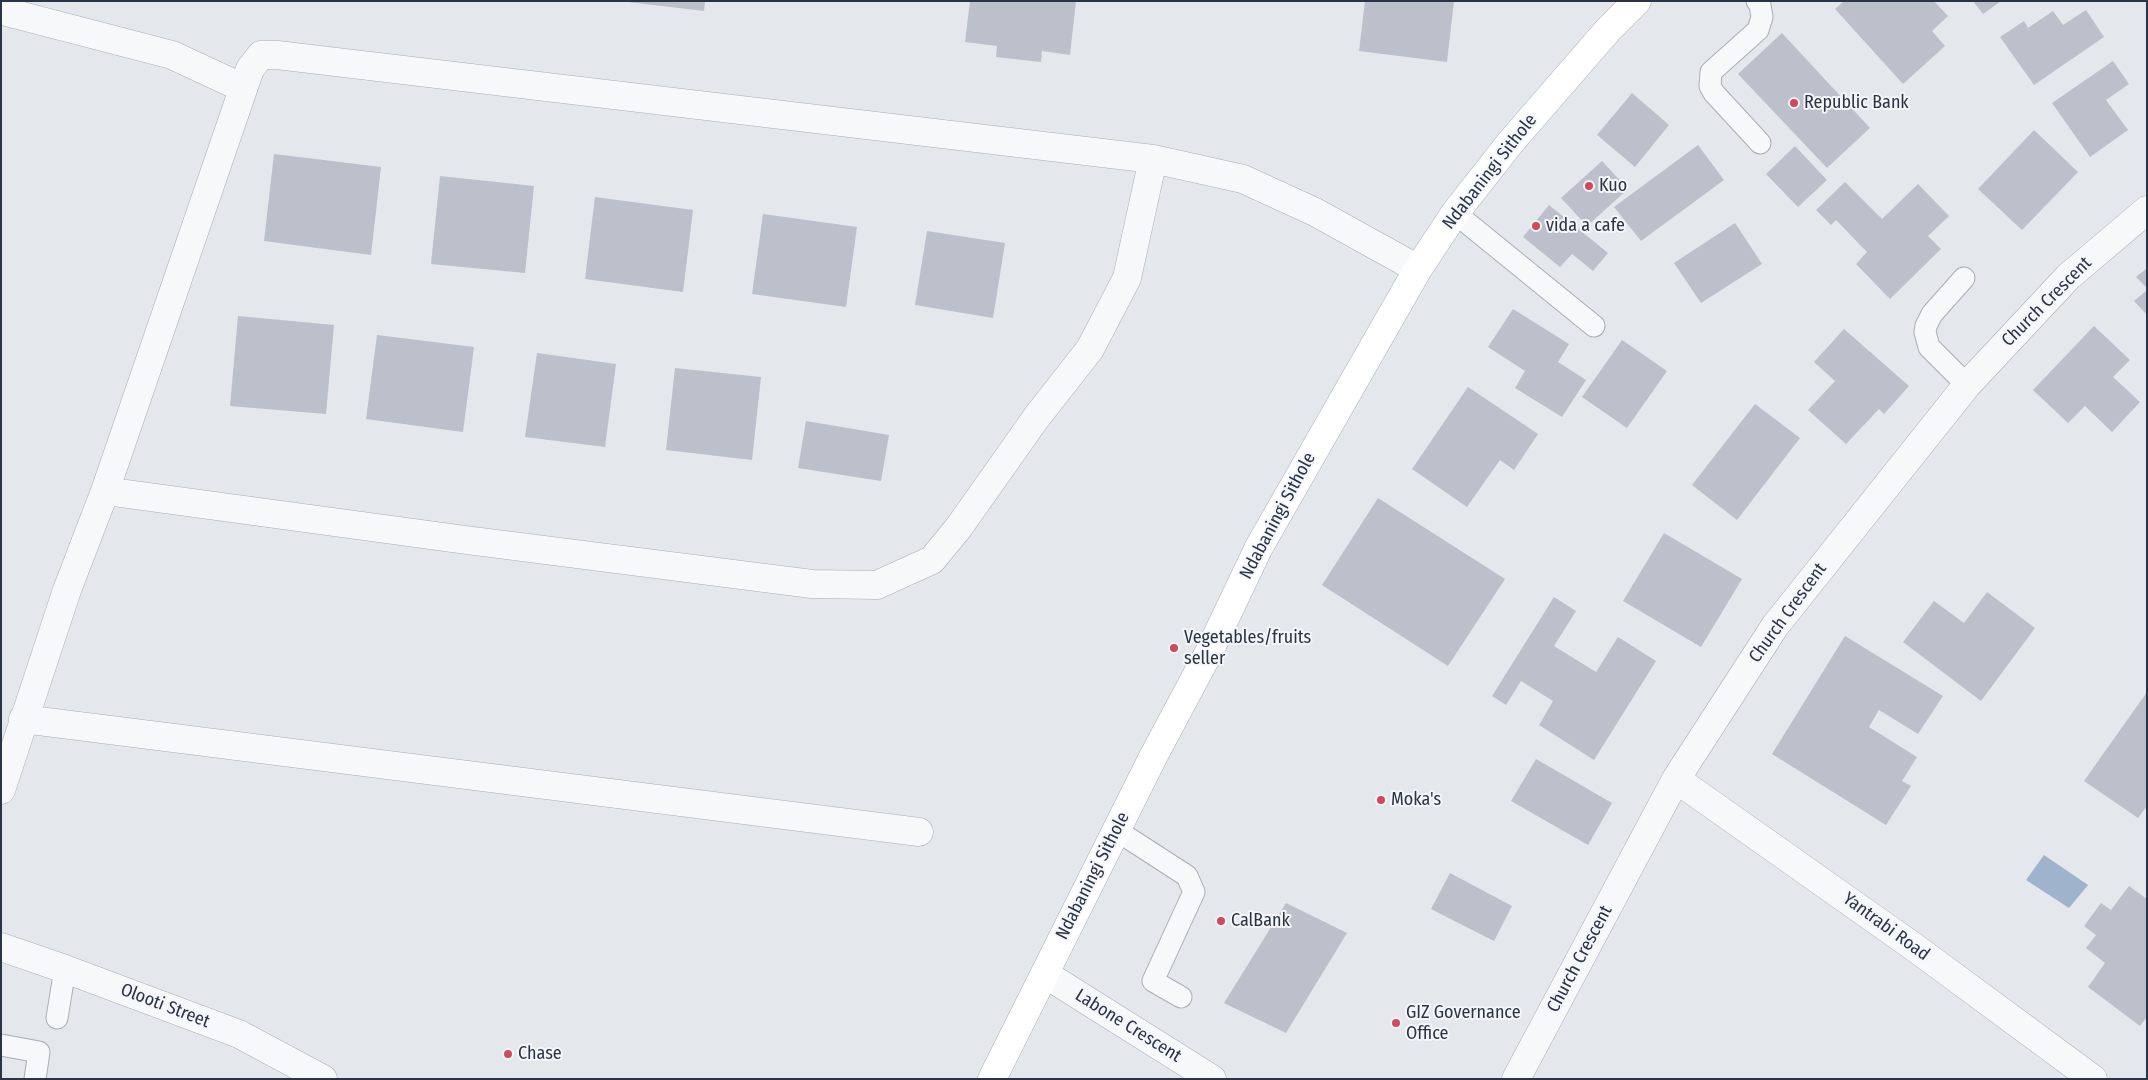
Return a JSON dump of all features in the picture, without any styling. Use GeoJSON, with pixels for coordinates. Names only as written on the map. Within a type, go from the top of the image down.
{"type":"FeatureCollection","features":[{"type":"Feature","properties":{"kind":"street","name":"Ndabaningi Sithole"},"geometry":{"type":"LineString","coordinates":[[992,1079],[1116,830],[1209,652],[1259,547],[1418,269],[1455,213],[1510,143],[1608,30],[1637,1]]}},
{"type":"Feature","properties":{"kind":"street"},"geometry":{"type":"LineString","coordinates":[[3,11],[172,55],[243,88]]}},
{"type":"Feature","properties":{"kind":"street"},"geometry":{"type":"LineString","coordinates":[[1,790],[67,590],[105,491],[243,88],[250,69],[261,55],[277,55],[1153,159],[1243,179],[1315,212],[1418,269]]}},
{"type":"Feature","properties":{"kind":"street"},"geometry":{"type":"LineString","coordinates":[[105,491],[456,539],[812,584],[877,585],[932,560],[959,527],[1036,418],[1090,349],[1126,278],[1153,159]]}},
{"type":"Feature","properties":{"kind":"street","name":"Church Crescent"},"geometry":{"type":"LineString","coordinates":[[1516,1079],[1676,779],[1775,626],[1966,385],[2068,277],[2147,210]]}},
{"type":"Feature","properties":{"kind":"street"},"geometry":{"type":"LineString","coordinates":[[23,719],[919,832]]}},
{"type":"Feature","properties":{"kind":"street","name":"Yantrabi Road"},"geometry":{"type":"LineString","coordinates":[[1676,779],[1914,947],[2094,1079]]}},
{"type":"Feature","properties":{"kind":"street","name":"Olooti Street"},"geometry":{"type":"LineString","coordinates":[[1,947],[66,969],[239,1034],[323,1079]]}},
{"type":"Feature","properties":{"kind":"street","name":"Labone Crescent"},"geometry":{"type":"LineString","coordinates":[[1045,974],[1212,1079]]}},
{"type":"Feature","properties":{"kind":"lane"},"geometry":{"type":"LineString","coordinates":[[1756,1],[1760,5],[1762,17],[1758,30],[1712,72],[1710,86],[1714,93],[1760,143]]}},
{"type":"Feature","properties":{"kind":"lane"},"geometry":{"type":"LineString","coordinates":[[1455,213],[1594,326]]}},
{"type":"Feature","properties":{"kind":"lane"},"geometry":{"type":"LineString","coordinates":[[1964,278],[1932,314],[1925,332],[1929,347],[1966,385]]}},
{"type":"Feature","properties":{"kind":"lane"},"geometry":{"type":"LineString","coordinates":[[1116,830],[1187,876],[1194,892],[1152,981],[1181,997]]}},
{"type":"Feature","properties":{"kind":"lane"},"geometry":{"type":"LineString","coordinates":[[57,1018],[66,969]]}},
{"type":"Feature","properties":{"kind":"lane"},"geometry":{"type":"LineString","coordinates":[[1,1045],[39,1052],[35,1079]]}},
{"type":"Feature","properties":{"kind":"water"},"geometry":{"type":"Polygon","coordinates":[[[2044,855],[2088,885],[2069,908],[2026,880],[2044,855]]]}},
{"type":"Feature","properties":{"kind":"building"},"geometry":{"type":"Polygon","coordinates":[[[620,1],[705,1],[704,11],[620,1]]]}},
{"type":"Feature","properties":{"kind":"building"},"geometry":{"type":"Polygon","coordinates":[[[970,1],[1076,1],[1070,55],[1042,51],[1041,62],[996,57],[997,46],[965,42],[970,1]]]}},
{"type":"Feature","properties":{"kind":"building"},"geometry":{"type":"Polygon","coordinates":[[[1365,1],[1454,1],[1447,62],[1359,51],[1365,1]]]}},
{"type":"Feature","properties":{"kind":"building"},"geometry":{"type":"Polygon","coordinates":[[[1844,1],[1934,1],[1948,16],[1932,31],[1945,46],[1903,84],[1835,9],[1844,1]]]}},
{"type":"Feature","properties":{"kind":"building"},"geometry":{"type":"Polygon","coordinates":[[[1973,1],[2001,1],[1983,14],[1973,1]]]}},
{"type":"Feature","properties":{"kind":"building"},"geometry":{"type":"Polygon","coordinates":[[[2086,10],[2104,37],[2034,85],[2000,37],[2024,21],[2028,28],[2053,11],[2063,25],[2086,10]]]}},
{"type":"Feature","properties":{"kind":"building"},"geometry":{"type":"Polygon","coordinates":[[[1782,33],[1870,128],[1827,168],[1738,74],[1782,33]]]}},
{"type":"Feature","properties":{"kind":"building"},"geometry":{"type":"Polygon","coordinates":[[[2113,61],[2129,84],[2106,100],[2128,130],[2090,157],[2052,103],[2113,61]]]}},
{"type":"Feature","properties":{"kind":"building"},"geometry":{"type":"Polygon","coordinates":[[[1632,93],[1669,125],[1635,167],[1597,135],[1632,93]]]}},
{"type":"Feature","properties":{"kind":"building"},"geometry":{"type":"Polygon","coordinates":[[[2034,130],[2078,172],[2022,230],[1978,189],[2034,130]]]}},
{"type":"Feature","properties":{"kind":"building"},"geometry":{"type":"Polygon","coordinates":[[[1698,145],[1724,180],[1641,241],[1614,207],[1698,145]]]}},
{"type":"Feature","properties":{"kind":"building"},"geometry":{"type":"Polygon","coordinates":[[[1795,146],[1827,180],[1798,207],[1766,174],[1795,146]]]}},
{"type":"Feature","properties":{"kind":"building"},"geometry":{"type":"Polygon","coordinates":[[[274,154],[381,167],[371,255],[264,241],[274,154]]]}},
{"type":"Feature","properties":{"kind":"building"},"geometry":{"type":"Polygon","coordinates":[[[1602,161],[1628,189],[1587,226],[1561,198],[1602,161]]]}},
{"type":"Feature","properties":{"kind":"building"},"geometry":{"type":"Polygon","coordinates":[[[440,176],[534,186],[525,273],[431,264],[440,176]]]}},
{"type":"Feature","properties":{"kind":"building"},"geometry":{"type":"Polygon","coordinates":[[[1845,182],[1882,219],[1918,184],[1949,216],[1928,236],[1941,249],[1890,299],[1856,264],[1867,252],[1836,220],[1831,225],[1816,210],[1845,182]]]}},
{"type":"Feature","properties":{"kind":"building"},"geometry":{"type":"Polygon","coordinates":[[[595,197],[693,210],[683,292],[585,279],[595,197]]]}},
{"type":"Feature","properties":{"kind":"building"},"geometry":{"type":"Polygon","coordinates":[[[1549,205],[1608,253],[1593,271],[1572,254],[1560,267],[1523,237],[1549,205]]]}},
{"type":"Feature","properties":{"kind":"building"},"geometry":{"type":"Polygon","coordinates":[[[763,214],[857,227],[846,307],[752,294],[763,214]]]}},
{"type":"Feature","properties":{"kind":"building"},"geometry":{"type":"Polygon","coordinates":[[[1735,223],[1762,264],[1701,303],[1674,263],[1735,223]]]}},
{"type":"Feature","properties":{"kind":"building"},"geometry":{"type":"Polygon","coordinates":[[[927,231],[1005,243],[993,318],[915,305],[927,231]]]}},
{"type":"Feature","properties":{"kind":"building"},"geometry":{"type":"Polygon","coordinates":[[[2147,268],[2147,288],[2136,277],[2147,268]]]}},
{"type":"Feature","properties":{"kind":"building"},"geometry":{"type":"Polygon","coordinates":[[[2147,290],[2147,315],[2134,301],[2147,290]]]}},
{"type":"Feature","properties":{"kind":"building"},"geometry":{"type":"Polygon","coordinates":[[[1513,309],[1569,344],[1558,362],[1586,380],[1562,417],[1515,388],[1525,371],[1488,347],[1513,309]]]}},
{"type":"Feature","properties":{"kind":"building"},"geometry":{"type":"Polygon","coordinates":[[[238,316],[334,325],[326,414],[230,406],[238,316]]]}},
{"type":"Feature","properties":{"kind":"building"},"geometry":{"type":"Polygon","coordinates":[[[2094,326],[2130,360],[2113,377],[2140,402],[2112,432],[2085,406],[2068,423],[2033,390],[2094,326]]]}},
{"type":"Feature","properties":{"kind":"building"},"geometry":{"type":"Polygon","coordinates":[[[1844,329],[1909,386],[1884,414],[1879,409],[1846,444],[1808,410],[1835,381],[1814,362],[1844,329]]]}},
{"type":"Feature","properties":{"kind":"building"},"geometry":{"type":"Polygon","coordinates":[[[377,335],[474,347],[463,432],[366,419],[377,335]]]}},
{"type":"Feature","properties":{"kind":"building"},"geometry":{"type":"Polygon","coordinates":[[[1622,340],[1667,371],[1627,428],[1582,397],[1622,340]]]}},
{"type":"Feature","properties":{"kind":"building"},"geometry":{"type":"Polygon","coordinates":[[[537,353],[616,364],[605,447],[525,437],[537,353]]]}},
{"type":"Feature","properties":{"kind":"building"},"geometry":{"type":"Polygon","coordinates":[[[675,368],[761,377],[752,460],[666,450],[675,368]]]}},
{"type":"Feature","properties":{"kind":"building"},"geometry":{"type":"Polygon","coordinates":[[[1468,387],[1538,434],[1514,470],[1500,460],[1467,507],[1412,469],[1468,387]]]}},
{"type":"Feature","properties":{"kind":"building"},"geometry":{"type":"Polygon","coordinates":[[[1755,404],[1800,438],[1737,520],[1692,485],[1755,404]]]}},
{"type":"Feature","properties":{"kind":"building"},"geometry":{"type":"Polygon","coordinates":[[[806,421],[889,435],[881,481],[798,468],[806,421]]]}},
{"type":"Feature","properties":{"kind":"building"},"geometry":{"type":"Polygon","coordinates":[[[1378,498],[1505,579],[1448,666],[1322,585],[1378,498]]]}},
{"type":"Feature","properties":{"kind":"building"},"geometry":{"type":"Polygon","coordinates":[[[1664,533],[1742,579],[1701,647],[1623,601],[1664,533]]]}},
{"type":"Feature","properties":{"kind":"building"},"geometry":{"type":"Polygon","coordinates":[[[1987,592],[2035,628],[1981,701],[1903,642],[1934,601],[1964,623],[1987,592]]]}},
{"type":"Feature","properties":{"kind":"building"},"geometry":{"type":"Polygon","coordinates":[[[1554,597],[1576,611],[1554,646],[1596,672],[1618,637],[1656,661],[1594,760],[1539,725],[1553,701],[1521,681],[1506,705],[1492,696],[1554,597]]]}},
{"type":"Feature","properties":{"kind":"building"},"geometry":{"type":"Polygon","coordinates":[[[1845,636],[1943,696],[1918,734],[1879,710],[1869,727],[1917,757],[1902,781],[1911,786],[1886,825],[1772,754],[1845,636]]]}},
{"type":"Feature","properties":{"kind":"building"},"geometry":{"type":"Polygon","coordinates":[[[2147,692],[2147,806],[2138,818],[2084,781],[2147,692]]]}},
{"type":"Feature","properties":{"kind":"building"},"geometry":{"type":"Polygon","coordinates":[[[1536,759],[1612,803],[1588,845],[1511,801],[1536,759]]]}},
{"type":"Feature","properties":{"kind":"building"},"geometry":{"type":"Polygon","coordinates":[[[1450,873],[1512,906],[1494,941],[1431,909],[1450,873]]]}},
{"type":"Feature","properties":{"kind":"building"},"geometry":{"type":"Polygon","coordinates":[[[2129,886],[2147,899],[2147,1017],[2140,1026],[2088,987],[2105,963],[2086,948],[2096,935],[2084,926],[2101,903],[2111,910],[2129,886]]]}},
{"type":"Feature","properties":{"kind":"building"},"geometry":{"type":"Polygon","coordinates":[[[1286,903],[1347,933],[1286,1033],[1224,1003],[1286,903]]]}},
{"type":"Feature","properties":{"kind":"place","name":"Republic Bank"},"geometry":{"type":"Point","coordinates":[1794,103]}},
{"type":"Feature","properties":{"kind":"place","name":"Kuo"},"geometry":{"type":"Point","coordinates":[1589,186]}},
{"type":"Feature","properties":{"kind":"place","name":"vida a cafe"},"geometry":{"type":"Point","coordinates":[1536,226]}},
{"type":"Feature","properties":{"kind":"place","name":"Vegetables/fruits seller"},"geometry":{"type":"Point","coordinates":[1174,648]}},
{"type":"Feature","properties":{"kind":"place","name":"Moka's"},"geometry":{"type":"Point","coordinates":[1381,800]}},
{"type":"Feature","properties":{"kind":"place","name":"CalBank"},"geometry":{"type":"Point","coordinates":[1221,921]}},
{"type":"Feature","properties":{"kind":"place","name":"GIZ Governance Office"},"geometry":{"type":"Point","coordinates":[1396,1023]}},
{"type":"Feature","properties":{"kind":"place","name":"Chase"},"geometry":{"type":"Point","coordinates":[508,1054]}}]}
